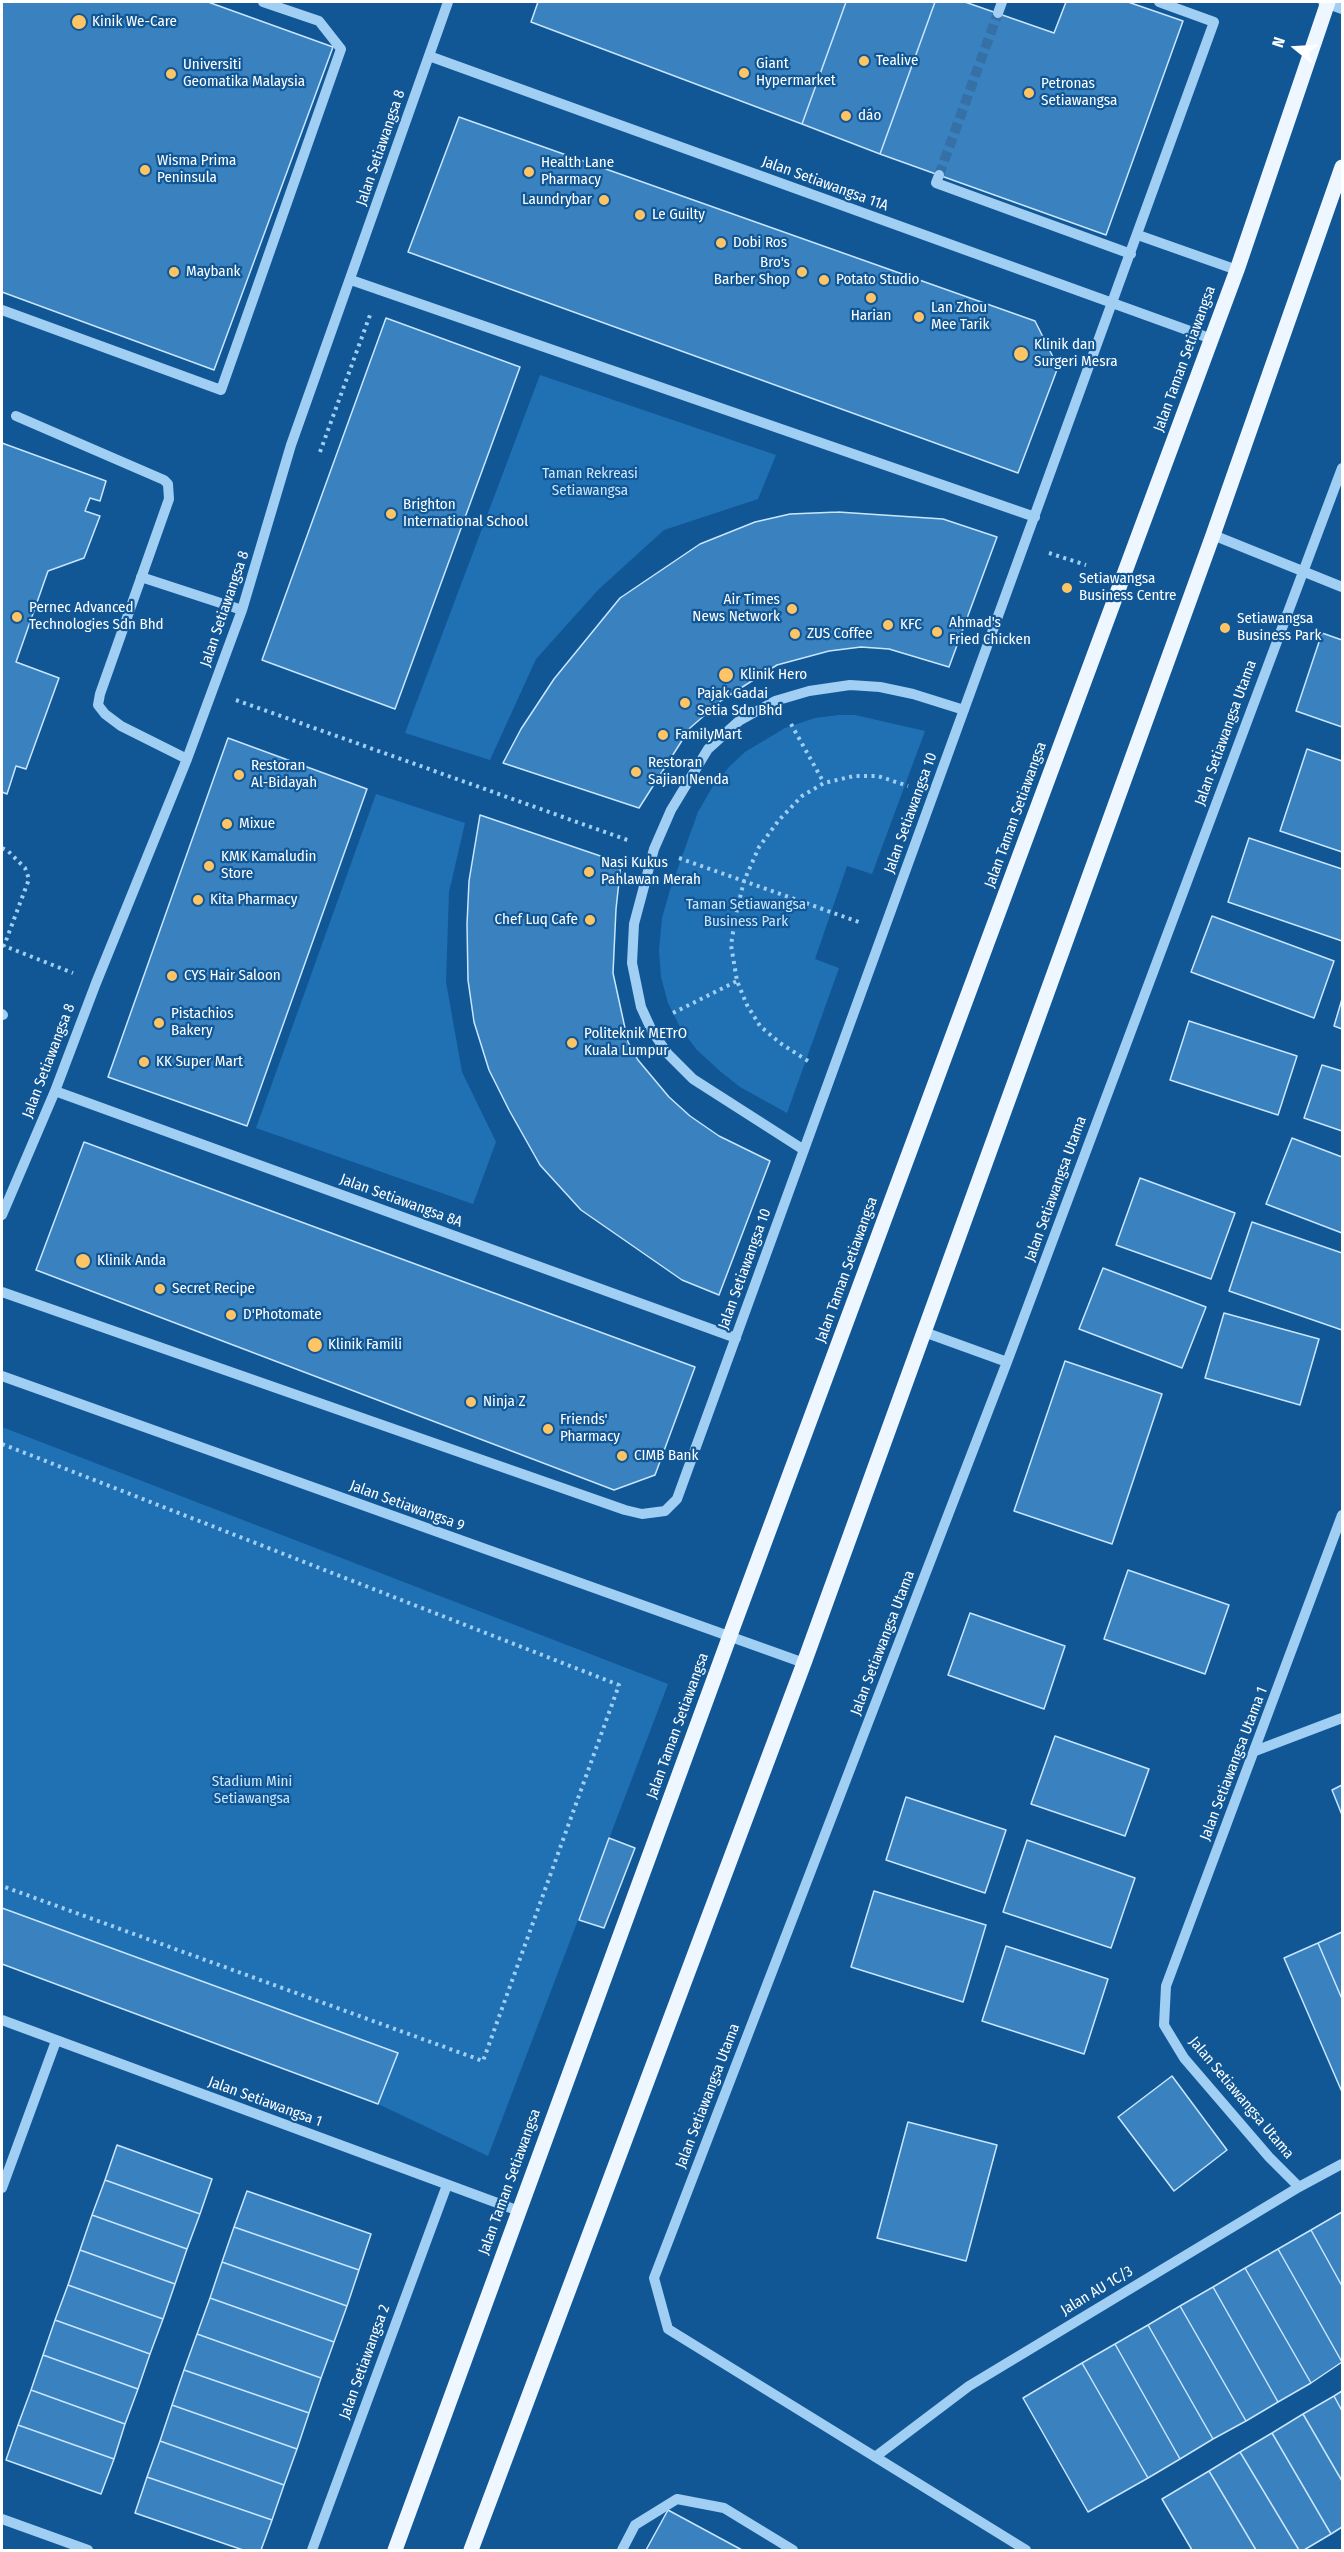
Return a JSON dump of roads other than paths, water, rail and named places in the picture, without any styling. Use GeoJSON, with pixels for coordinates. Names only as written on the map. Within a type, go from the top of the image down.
{"type":"FeatureCollection","features":[{"type":"Feature","properties":{"kind":"main road","name":"Jalan Taman Setiawangsa"},"geometry":{"type":"LineString","coordinates":[[395,2550],[729,1638],[1212,339],[1326,2]]}},
{"type":"Feature","properties":{"kind":"main road"},"geometry":{"type":"LineString","coordinates":[[471,2550],[804,1663],[1213,535],[1342,168]]}},
{"type":"Feature","properties":{"kind":"street"},"geometry":{"type":"LineString","coordinates":[[2,310],[221,390],[341,49],[319,21],[263,2]]}},
{"type":"Feature","properties":{"kind":"street","name":"Jalan Setiawangsa 8"},"geometry":{"type":"LineString","coordinates":[[2,1215],[55,1091],[96,982],[187,759],[242,610],[291,445],[448,2]]}},
{"type":"Feature","properties":{"kind":"street"},"geometry":{"type":"LineString","coordinates":[[998,13],[1002,2]]}},
{"type":"Feature","properties":{"kind":"street","name":"Jalan Setiawangsa 10"},"geometry":{"type":"LineString","coordinates":[[2,1293],[625,1510],[642,1514],[665,1511],[677,1499],[1214,22],[1159,2]]}},
{"type":"Feature","properties":{"kind":"street"},"geometry":{"type":"LineString","coordinates":[[1326,2],[1342,9]]}},
{"type":"Feature","properties":{"kind":"street","name":"Jalan Setiawangsa 11A"},"geometry":{"type":"LineString","coordinates":[[429,56],[1212,339]]}},
{"type":"Feature","properties":{"kind":"street"},"geometry":{"type":"LineString","coordinates":[[939,175],[936,183],[1131,254]]}},
{"type":"Feature","properties":{"kind":"street"},"geometry":{"type":"LineString","coordinates":[[1138,235],[1237,270]]}},
{"type":"Feature","properties":{"kind":"street"},"geometry":{"type":"LineString","coordinates":[[351,280],[1035,517]]}},
{"type":"Feature","properties":{"kind":"street"},"geometry":{"type":"LineString","coordinates":[[16,416],[164,480],[168,484],[169,499],[98,705],[105,714],[121,726],[187,759]]}},
{"type":"Feature","properties":{"kind":"street","name":"Jalan Setiawangsa Utama"},"geometry":{"type":"LineString","coordinates":[[1026,2550],[668,2330],[654,2278],[1007,1362],[1342,468]]}},
{"type":"Feature","properties":{"kind":"street"},"geometry":{"type":"LineString","coordinates":[[1213,535],[1342,587]]}},
{"type":"Feature","properties":{"kind":"street"},"geometry":{"type":"LineString","coordinates":[[141,577],[242,610]]}},
{"type":"Feature","properties":{"kind":"street"},"geometry":{"type":"LineString","coordinates":[[804,1150],[693,1080],[668,1054],[652,1031],[641,1007],[632,963],[634,924],[654,849],[671,810],[708,749],[739,722],[775,701],[809,691],[850,685],[880,687],[913,694],[964,710]]}},
{"type":"Feature","properties":{"kind":"street","name":"Jalan Setiawangsa 8A"},"geometry":{"type":"LineString","coordinates":[[55,1091],[736,1338]]}},
{"type":"Feature","properties":{"kind":"street"},"geometry":{"type":"LineString","coordinates":[[924,1332],[1007,1362]]}},
{"type":"Feature","properties":{"kind":"street","name":"Jalan Setiawangsa 9"},"geometry":{"type":"LineString","coordinates":[[2,1376],[804,1663]]}},
{"type":"Feature","properties":{"kind":"street","name":"Jalan Setiawangsa Utama 1"},"geometry":{"type":"LineString","coordinates":[[1164,2025],[1166,1986],[1342,1515]]}},
{"type":"Feature","properties":{"kind":"street"},"geometry":{"type":"LineString","coordinates":[[1255,1751],[1342,1718]]}},
{"type":"Feature","properties":{"kind":"street","name":"Jalan Setiawangsa 1"},"geometry":{"type":"LineString","coordinates":[[2,2020],[519,2211]]}},
{"type":"Feature","properties":{"kind":"street","name":"Jalan Setiawangsa Utama"},"geometry":{"type":"LineString","coordinates":[[1164,2025],[1184,2058],[1269,2157],[1299,2187]]}},
{"type":"Feature","properties":{"kind":"street"},"geometry":{"type":"LineString","coordinates":[[2,2188],[56,2041]]}},
{"type":"Feature","properties":{"kind":"street","name":"Jalan AU 1C/3"},"geometry":{"type":"LineString","coordinates":[[875,2457],[969,2386],[1299,2187],[1342,2164]]}},
{"type":"Feature","properties":{"kind":"street","name":"Jalan Setiawangsa 2"},"geometry":{"type":"LineString","coordinates":[[312,2550],[447,2185]]}},
{"type":"Feature","properties":{"kind":"street"},"geometry":{"type":"LineString","coordinates":[[622,2550],[635,2525],[677,2499],[724,2508],[793,2550]]}},
{"type":"Feature","properties":{"kind":"street"},"geometry":{"type":"LineString","coordinates":[[2,2519],[88,2550]]}},
{"type":"Feature","properties":{"kind":"tunnel"},"geometry":{"type":"LineString","coordinates":[[939,175],[998,13]]}},
{"type":"Feature","properties":{"kind":"place","name":"Kinik We-Care"},"geometry":{"type":"Point","coordinates":[79,22]}},
{"type":"Feature","properties":{"kind":"place","name":"Tealive"},"geometry":{"type":"Point","coordinates":[864,61]}},
{"type":"Feature","properties":{"kind":"place","name":"Giant Hypermarket"},"geometry":{"type":"Point","coordinates":[744,73]}},
{"type":"Feature","properties":{"kind":"place","name":"Universiti Geomatika Malaysia"},"geometry":{"type":"Point","coordinates":[171,74]}},
{"type":"Feature","properties":{"kind":"place","name":"Petronas Setiawangsa"},"geometry":{"type":"Point","coordinates":[1029,93]}},
{"type":"Feature","properties":{"kind":"place","name":"dáo"},"geometry":{"type":"Point","coordinates":[846,116]}},
{"type":"Feature","properties":{"kind":"place","name":"Wisma Prima Peninsula"},"geometry":{"type":"Point","coordinates":[145,170]}},
{"type":"Feature","properties":{"kind":"place","name":"Health Lane Pharmacy"},"geometry":{"type":"Point","coordinates":[529,172]}},
{"type":"Feature","properties":{"kind":"place","name":"Laundrybar"},"geometry":{"type":"Point","coordinates":[604,200]}},
{"type":"Feature","properties":{"kind":"place","name":"Le Guilty"},"geometry":{"type":"Point","coordinates":[640,215]}},
{"type":"Feature","properties":{"kind":"place","name":"Dobi Ros"},"geometry":{"type":"Point","coordinates":[721,243]}},
{"type":"Feature","properties":{"kind":"place","name":"Maybank"},"geometry":{"type":"Point","coordinates":[174,272]}},
{"type":"Feature","properties":{"kind":"place","name":"Bro's Barber Shop"},"geometry":{"type":"Point","coordinates":[802,272]}},
{"type":"Feature","properties":{"kind":"place","name":"Potato Studio"},"geometry":{"type":"Point","coordinates":[824,280]}},
{"type":"Feature","properties":{"kind":"place","name":"Harian"},"geometry":{"type":"Point","coordinates":[871,298]}},
{"type":"Feature","properties":{"kind":"place","name":"Lan Zhou Mee Tarik"},"geometry":{"type":"Point","coordinates":[919,317]}},
{"type":"Feature","properties":{"kind":"place","name":"Klinik dan Surgeri Mesra"},"geometry":{"type":"Point","coordinates":[1021,354]}},
{"type":"Feature","properties":{"kind":"place","name":"Brighton International School"},"geometry":{"type":"Point","coordinates":[391,514]}},
{"type":"Feature","properties":{"kind":"place","name":"Setiawangsa Business Centre"},"geometry":{"type":"Point","coordinates":[1067,588]}},
{"type":"Feature","properties":{"kind":"place","name":"Air Times News Network"},"geometry":{"type":"Point","coordinates":[792,609]}},
{"type":"Feature","properties":{"kind":"place","name":"Pernec Advanced Technologies Sdn Bhd"},"geometry":{"type":"Point","coordinates":[17,617]}},
{"type":"Feature","properties":{"kind":"place","name":"KFC"},"geometry":{"type":"Point","coordinates":[888,625]}},
{"type":"Feature","properties":{"kind":"place","name":"Setiawangsa Business Park"},"geometry":{"type":"Point","coordinates":[1225,628]}},
{"type":"Feature","properties":{"kind":"place","name":"Ahmad's Fried Chicken"},"geometry":{"type":"Point","coordinates":[937,632]}},
{"type":"Feature","properties":{"kind":"place","name":"ZUS Coffee"},"geometry":{"type":"Point","coordinates":[795,634]}},
{"type":"Feature","properties":{"kind":"place","name":"Klinik Hero"},"geometry":{"type":"Point","coordinates":[726,675]}},
{"type":"Feature","properties":{"kind":"place","name":"Pajak Gadai Setia Sdn Bhd"},"geometry":{"type":"Point","coordinates":[685,703]}},
{"type":"Feature","properties":{"kind":"place","name":"FamilyMart"},"geometry":{"type":"Point","coordinates":[663,735]}},
{"type":"Feature","properties":{"kind":"place","name":"Restoran Sajian Nenda"},"geometry":{"type":"Point","coordinates":[636,772]}},
{"type":"Feature","properties":{"kind":"place","name":"Restoran Al-Bidayah"},"geometry":{"type":"Point","coordinates":[239,775]}},
{"type":"Feature","properties":{"kind":"place","name":"Mixue"},"geometry":{"type":"Point","coordinates":[227,824]}},
{"type":"Feature","properties":{"kind":"place","name":"KMK Kamaludin Store"},"geometry":{"type":"Point","coordinates":[209,866]}},
{"type":"Feature","properties":{"kind":"place","name":"Nasi Kukus Pahlawan Merah"},"geometry":{"type":"Point","coordinates":[589,872]}},
{"type":"Feature","properties":{"kind":"place","name":"Kita Pharmacy"},"geometry":{"type":"Point","coordinates":[198,900]}},
{"type":"Feature","properties":{"kind":"place","name":"Chef Luq Cafe"},"geometry":{"type":"Point","coordinates":[590,920]}},
{"type":"Feature","properties":{"kind":"place","name":"CYS Hair Saloon"},"geometry":{"type":"Point","coordinates":[172,976]}},
{"type":"Feature","properties":{"kind":"place","name":"Pistachios Bakery"},"geometry":{"type":"Point","coordinates":[159,1023]}},
{"type":"Feature","properties":{"kind":"place","name":"Politeknik METrO Kuala Lumpur"},"geometry":{"type":"Point","coordinates":[572,1043]}},
{"type":"Feature","properties":{"kind":"place","name":"KK Super Mart"},"geometry":{"type":"Point","coordinates":[144,1062]}},
{"type":"Feature","properties":{"kind":"place","name":"Klinik Anda"},"geometry":{"type":"Point","coordinates":[83,1261]}},
{"type":"Feature","properties":{"kind":"place","name":"Secret Recipe"},"geometry":{"type":"Point","coordinates":[160,1289]}},
{"type":"Feature","properties":{"kind":"place","name":"D'Photomate"},"geometry":{"type":"Point","coordinates":[231,1315]}},
{"type":"Feature","properties":{"kind":"place","name":"Klinik Famili"},"geometry":{"type":"Point","coordinates":[315,1345]}},
{"type":"Feature","properties":{"kind":"place","name":"Ninja Z"},"geometry":{"type":"Point","coordinates":[471,1402]}},
{"type":"Feature","properties":{"kind":"place","name":"Friends' Pharmacy"},"geometry":{"type":"Point","coordinates":[548,1429]}},
{"type":"Feature","properties":{"kind":"place","name":"CIMB Bank"},"geometry":{"type":"Point","coordinates":[622,1456]}},
{"type":"Feature","properties":{"kind":"park label","name":"Taman Rekreasi Setiawangsa"},"geometry":{"type":"Point","coordinates":[590,482]}},
{"type":"Feature","properties":{"kind":"park label","name":"Taman Setiawangsa Business Park"},"geometry":{"type":"Point","coordinates":[746,914]}},
{"type":"Feature","properties":{"kind":"park label","name":"Stadium Mini Setiawangsa"},"geometry":{"type":"Point","coordinates":[252,1790]}}]}
